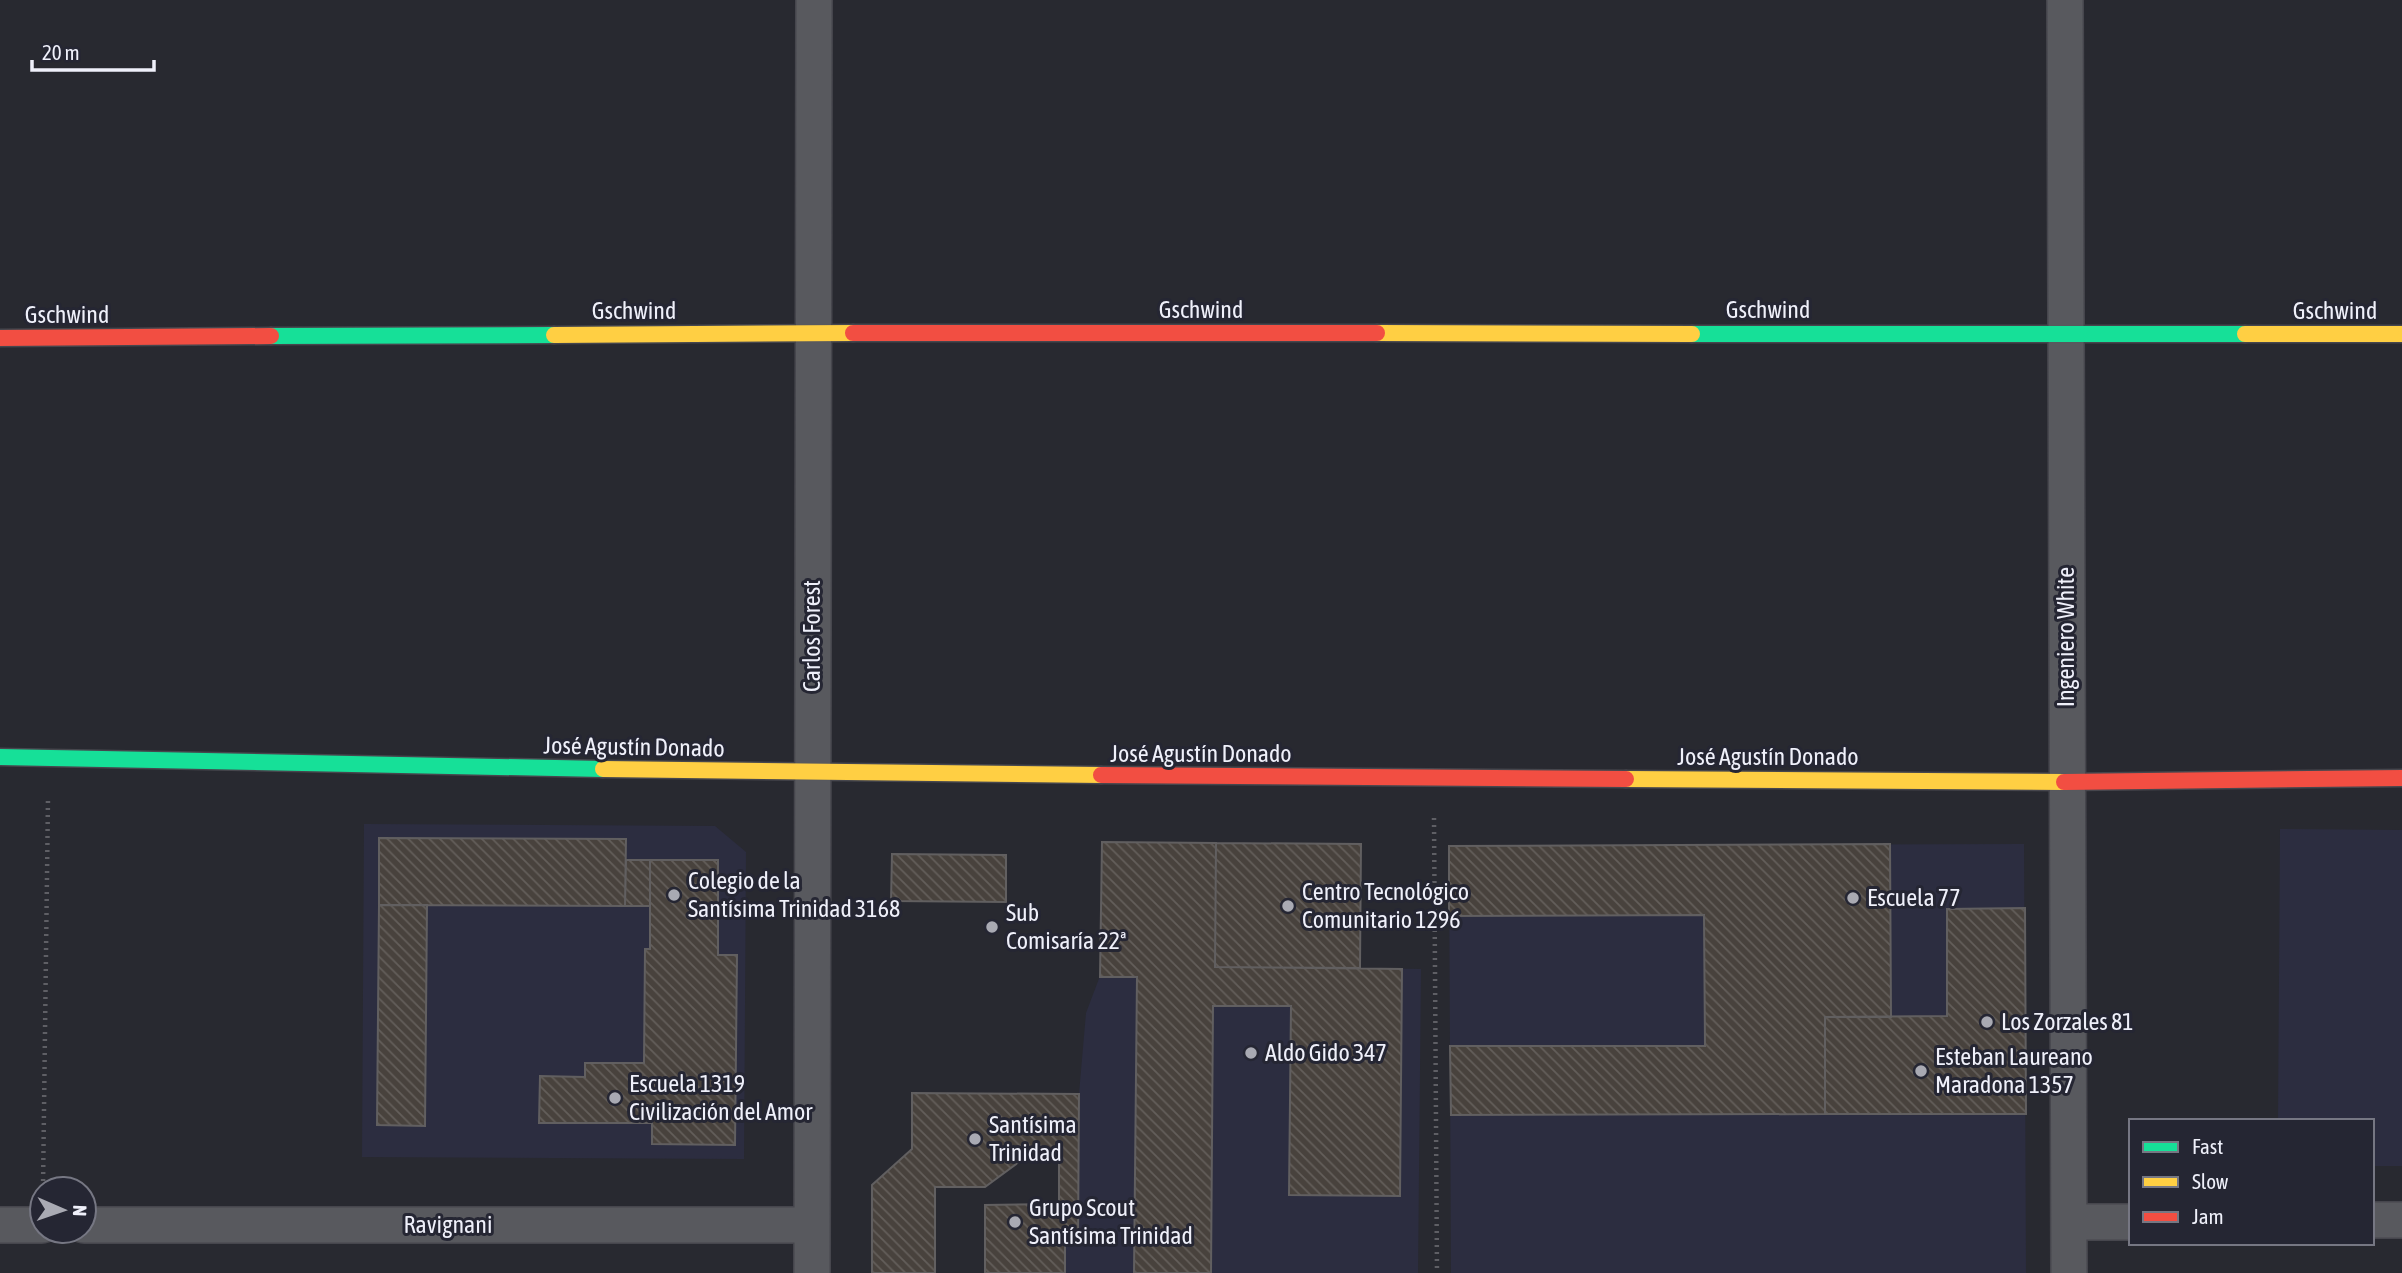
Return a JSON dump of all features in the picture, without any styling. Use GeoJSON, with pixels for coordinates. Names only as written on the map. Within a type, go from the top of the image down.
{"type":"FeatureCollection","features":[{"type":"Feature","properties":{"kind":"street","name":"Carlos Forest"},"geometry":{"type":"LineString","coordinates":[[812,1273],[814,0]]}},
{"type":"Feature","properties":{"kind":"street","name":"Ingeniero White"},"geometry":{"type":"LineString","coordinates":[[2065,0],[2069,1273]]}},
{"type":"Feature","properties":{"kind":"street","name":"Gschwind"},"geometry":{"type":"LineString","coordinates":[[0,338],[813,333],[2402,334]]}},
{"type":"Feature","properties":{"kind":"street","name":"José Agustín Donado"},"geometry":{"type":"LineString","coordinates":[[0,757],[812,773],[2067,782],[2402,778]]}},
{"type":"Feature","properties":{"kind":"street"},"geometry":{"type":"LineString","coordinates":[[2374,1220],[2402,1220]]}},
{"type":"Feature","properties":{"kind":"street"},"geometry":{"type":"LineString","coordinates":[[2069,1222],[2129,1222]]}},
{"type":"Feature","properties":{"kind":"street"},"geometry":{"type":"LineString","coordinates":[[0,1225],[28,1225]]}},
{"type":"Feature","properties":{"kind":"street","name":"Ravignani"},"geometry":{"type":"LineString","coordinates":[[98,1225],[812,1225]]}},
{"type":"Feature","properties":{"kind":"path"},"geometry":{"type":"LineString","coordinates":[[43,1175],[49,757]]}},
{"type":"Feature","properties":{"kind":"path"},"geometry":{"type":"LineString","coordinates":[[1433,778],[1437,1273]]}},
{"type":"Feature","properties":{"kind":"shaded area","name":"Colegio de la Santísima Trinidad 3168"},"geometry":{"type":"Polygon","coordinates":[[[364,824],[715,826],[746,852],[744,1159],[362,1157],[364,824]]]}},
{"type":"Feature","properties":{"kind":"shaded area"},"geometry":{"type":"Polygon","coordinates":[[[2280,829],[2402,830],[2402,1166],[2374,1166],[2374,1119],[2278,1119],[2280,829]]]}},
{"type":"Feature","properties":{"kind":"shaded area","name":"Aldo Gido 347"},"geometry":{"type":"Polygon","coordinates":[[[1102,842],[1361,844],[1360,968],[1421,969],[1418,1273],[1065,1273],[1065,1244],[1078,1244],[1079,1094],[1086,1013],[1100,976],[1102,842]]]}},
{"type":"Feature","properties":{"kind":"shaded area"},"geometry":{"type":"Polygon","coordinates":[[[2024,844],[2026,1273],[1451,1273],[1449,846],[2024,844]]]}},
{"type":"Feature","properties":{"kind":"building"},"geometry":{"type":"Polygon","coordinates":[[[379,838],[626,839],[625,906],[379,905],[379,838]]]}},
{"type":"Feature","properties":{"kind":"building"},"geometry":{"type":"Polygon","coordinates":[[[1102,842],[1216,843],[1215,967],[1402,969],[1400,1196],[1289,1195],[1291,1006],[1213,1006],[1211,1273],[1134,1273],[1137,977],[1100,977],[1102,842]]]}},
{"type":"Feature","properties":{"kind":"building","name":"Centro Tecnológico Comunitario 1296"},"geometry":{"type":"Polygon","coordinates":[[[1216,843],[1361,844],[1360,968],[1215,967],[1216,843]]]}},
{"type":"Feature","properties":{"kind":"building"},"geometry":{"type":"Polygon","coordinates":[[[1890,844],[1891,1017],[1825,1017],[1825,1114],[1451,1115],[1450,1046],[1705,1046],[1704,915],[1449,916],[1449,846],[1890,844]]]}},
{"type":"Feature","properties":{"kind":"building"},"geometry":{"type":"Polygon","coordinates":[[[892,854],[1006,855],[1006,902],[891,901],[892,854]]]}},
{"type":"Feature","properties":{"kind":"building"},"geometry":{"type":"Polygon","coordinates":[[[626,860],[650,860],[650,906],[625,906],[626,860]]]}},
{"type":"Feature","properties":{"kind":"building"},"geometry":{"type":"Polygon","coordinates":[[[650,860],[718,860],[718,955],[737,955],[735,1145],[652,1144],[652,1123],[539,1123],[540,1076],[585,1077],[585,1063],[644,1063],[645,949],[650,949],[650,860]]]}},
{"type":"Feature","properties":{"kind":"building"},"geometry":{"type":"Polygon","coordinates":[[[379,905],[427,905],[425,1126],[377,1125],[379,905]]]}},
{"type":"Feature","properties":{"kind":"building"},"geometry":{"type":"Polygon","coordinates":[[[2025,908],[2026,1114],[1825,1114],[1825,1017],[1947,1016],[1947,909],[2025,908]]]}},
{"type":"Feature","properties":{"kind":"building","name":"Santísima Trinidad"},"geometry":{"type":"Polygon","coordinates":[[[912,1093],[1079,1094],[1078,1245],[1065,1244],[1065,1273],[985,1273],[985,1205],[1059,1204],[1059,1155],[1027,1156],[985,1187],[935,1187],[935,1273],[872,1273],[872,1185],[912,1149],[912,1093]]]}},
{"type":"Feature","properties":{"kind":"traffic: fast"},"geometry":{"type":"LineString","coordinates":[[1692,334],[2245,334]]}},
{"type":"Feature","properties":{"kind":"traffic: fast"},"geometry":{"type":"LineString","coordinates":[[271,336],[554,335]]}},
{"type":"Feature","properties":{"kind":"traffic: fast"},"geometry":{"type":"LineString","coordinates":[[0,757],[603,769]]}},
{"type":"Feature","properties":{"kind":"traffic: slow"},"geometry":{"type":"LineString","coordinates":[[554,335],[853,333]]}},
{"type":"Feature","properties":{"kind":"traffic: slow"},"geometry":{"type":"LineString","coordinates":[[1377,333],[1692,334]]}},
{"type":"Feature","properties":{"kind":"traffic: slow"},"geometry":{"type":"LineString","coordinates":[[2245,334],[2402,334]]}},
{"type":"Feature","properties":{"kind":"traffic: slow"},"geometry":{"type":"LineString","coordinates":[[603,769],[1101,775]]}},
{"type":"Feature","properties":{"kind":"traffic: slow"},"geometry":{"type":"LineString","coordinates":[[1626,779],[2064,782]]}},
{"type":"Feature","properties":{"kind":"traffic: jam"},"geometry":{"type":"LineString","coordinates":[[853,333],[1377,333]]}},
{"type":"Feature","properties":{"kind":"traffic: jam"},"geometry":{"type":"LineString","coordinates":[[0,338],[271,336]]}},
{"type":"Feature","properties":{"kind":"traffic: jam"},"geometry":{"type":"LineString","coordinates":[[1101,775],[1626,779]]}},
{"type":"Feature","properties":{"kind":"traffic: jam"},"geometry":{"type":"LineString","coordinates":[[2064,782],[2402,778]]}},
{"type":"Feature","properties":{"kind":"place","name":"Colegio de la Santísima Trinidad 3168"},"geometry":{"type":"Point","coordinates":[674,895]}},
{"type":"Feature","properties":{"kind":"place","name":"Escuela 77"},"geometry":{"type":"Point","coordinates":[1853,898]}},
{"type":"Feature","properties":{"kind":"place","name":"Centro Tecnológico Comunitario 1296"},"geometry":{"type":"Point","coordinates":[1288,906]}},
{"type":"Feature","properties":{"kind":"place","name":"Sub Comisaría 22ª"},"geometry":{"type":"Point","coordinates":[992,927]}},
{"type":"Feature","properties":{"kind":"place","name":"Los Zorzales 81"},"geometry":{"type":"Point","coordinates":[1987,1022]}},
{"type":"Feature","properties":{"kind":"place","name":"Aldo Gido 347"},"geometry":{"type":"Point","coordinates":[1251,1053]}},
{"type":"Feature","properties":{"kind":"place","name":"Esteban Laureano Maradona 1357"},"geometry":{"type":"Point","coordinates":[1921,1071]}},
{"type":"Feature","properties":{"kind":"place","name":"Escuela 1319 Civilización del Amor"},"geometry":{"type":"Point","coordinates":[615,1098]}},
{"type":"Feature","properties":{"kind":"place","name":"Santísima Trinidad"},"geometry":{"type":"Point","coordinates":[975,1139]}},
{"type":"Feature","properties":{"kind":"place","name":"Grupo Scout Santísima Trinidad"},"geometry":{"type":"Point","coordinates":[1015,1222]}}]}
